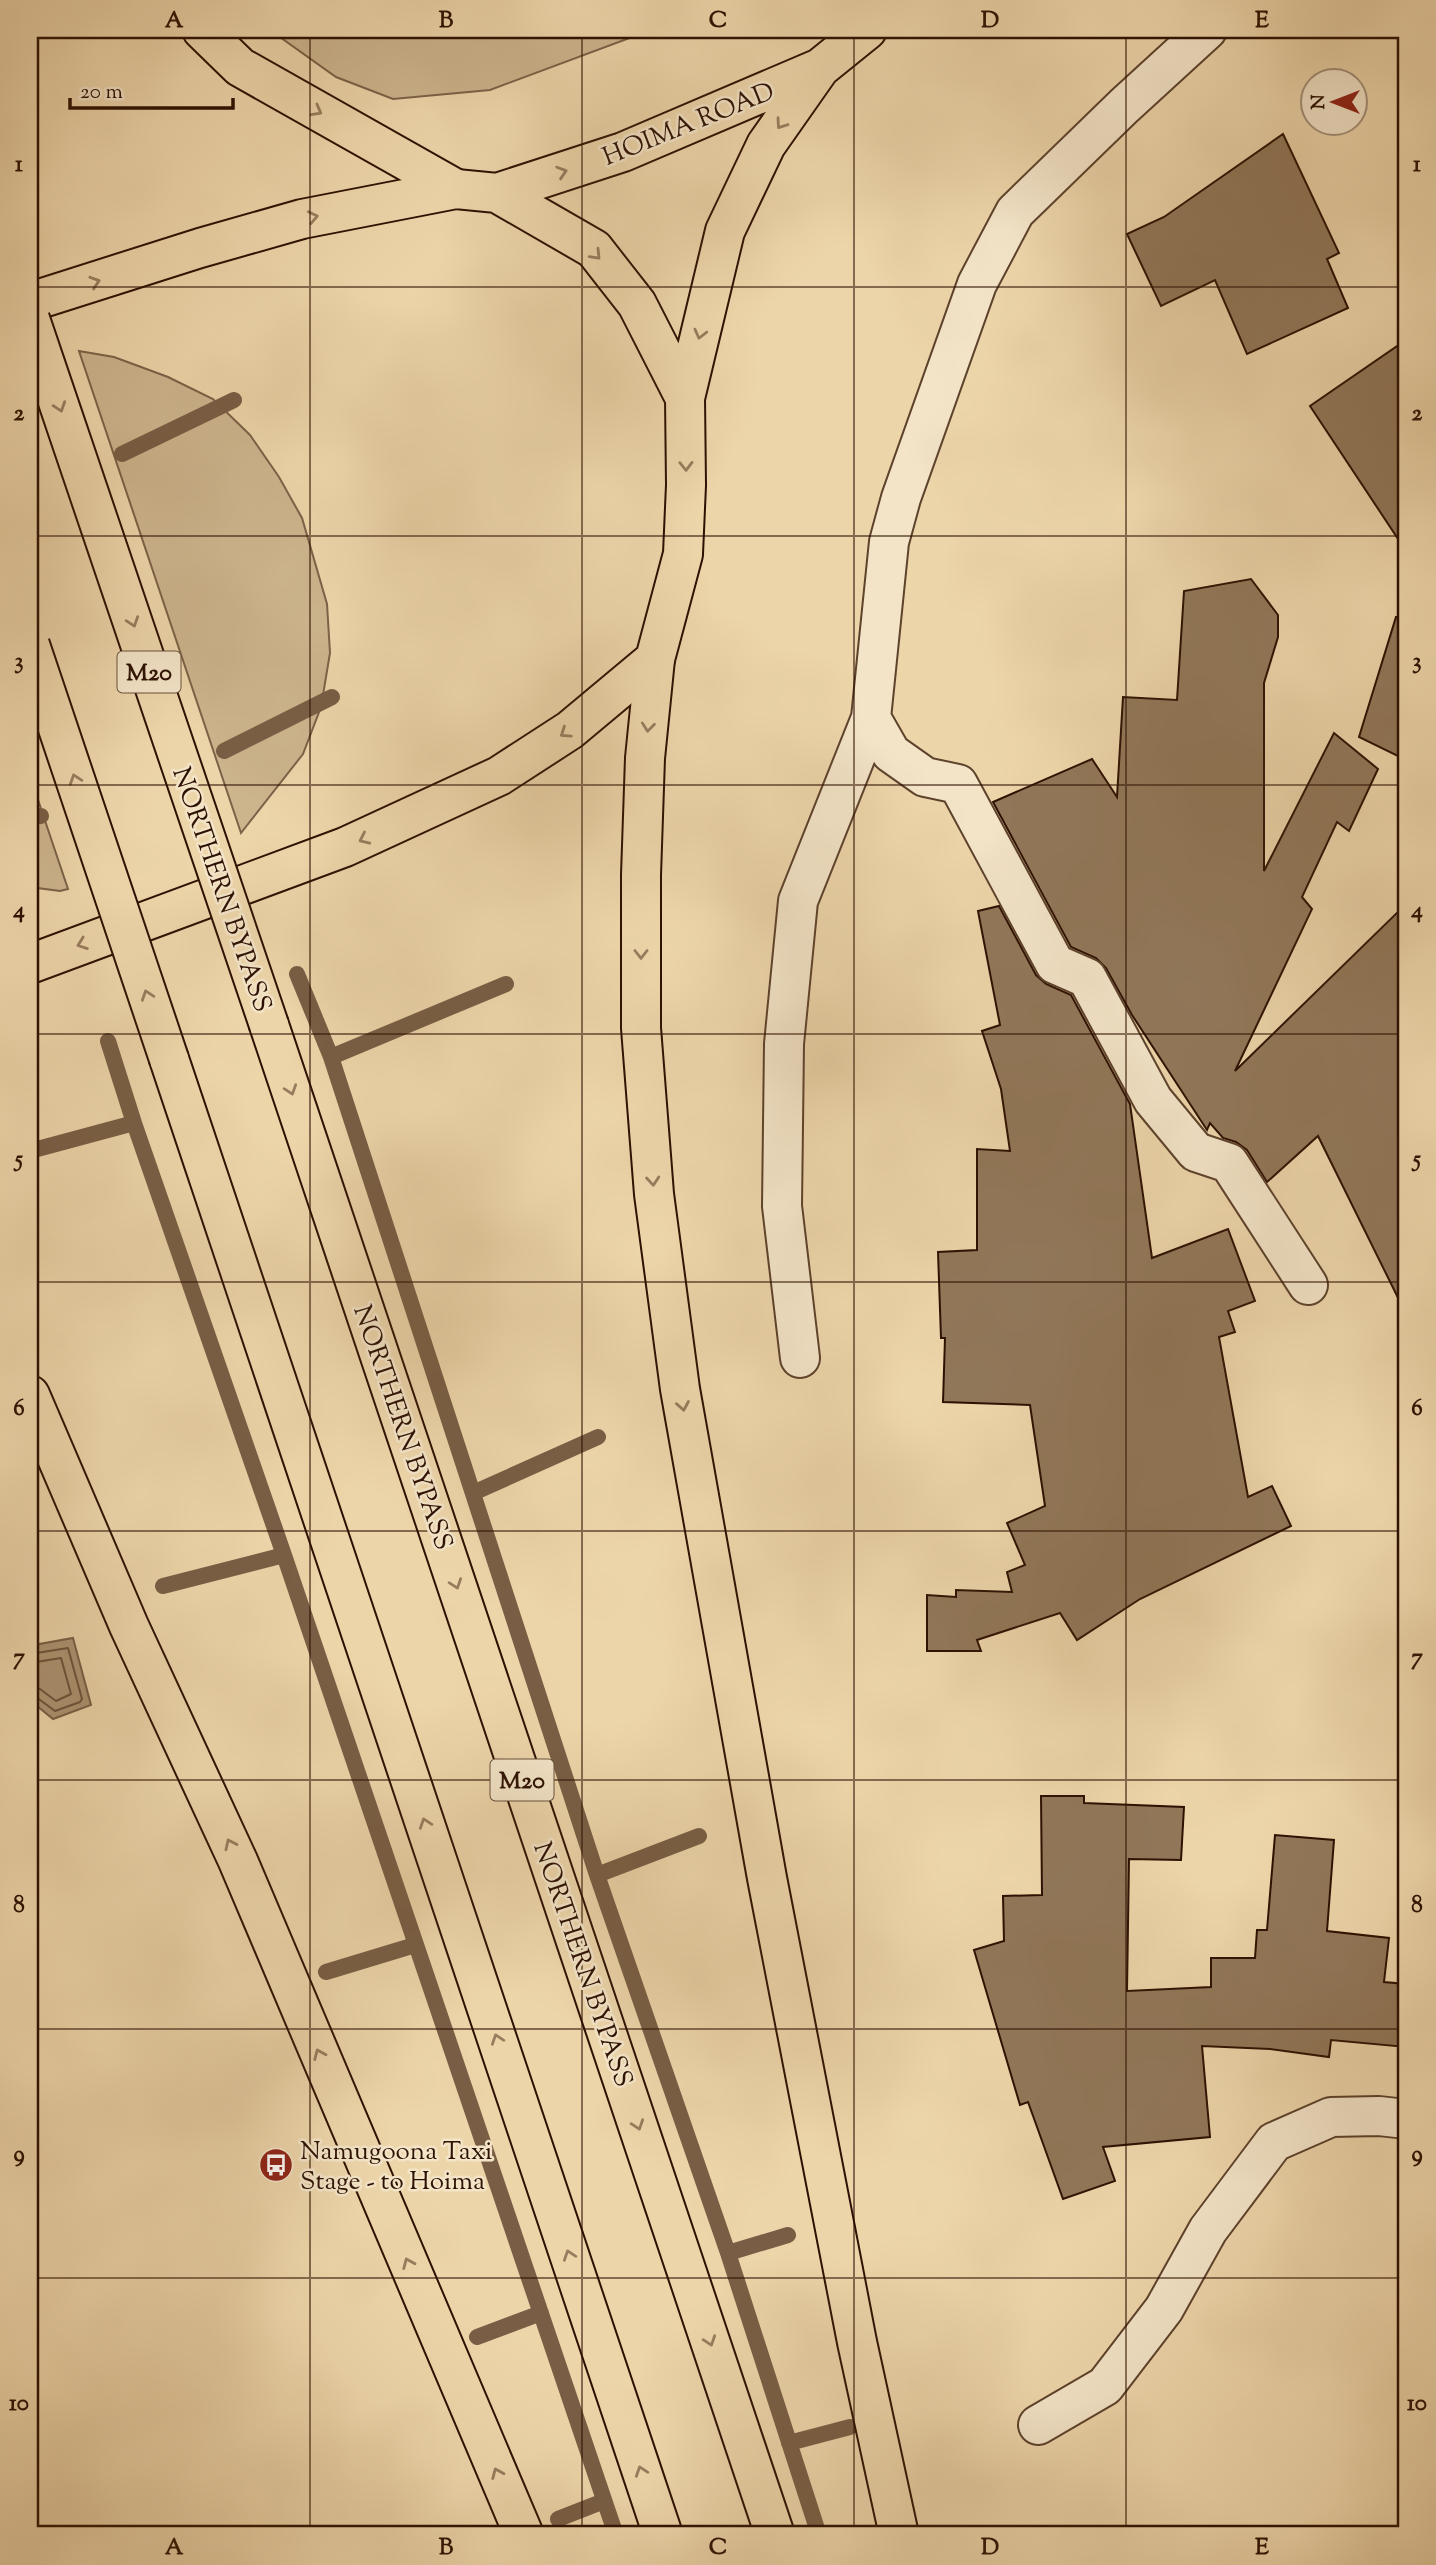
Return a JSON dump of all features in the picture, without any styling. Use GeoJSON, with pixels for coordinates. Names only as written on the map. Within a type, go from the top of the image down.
{"type":"FeatureCollection","features":[{"type":"Feature","properties":{"kind":"main road"},"geometry":{"type":"LineString","coordinates":[[202,30],[240,67],[456,189]]}},
{"type":"Feature","properties":{"kind":"main road","name":"HOIMA ROAD"},"geometry":{"type":"LineString","coordinates":[[497,193],[623,152],[820,68],[867,30]]}},
{"type":"Feature","properties":{"kind":"main road"},"geometry":{"type":"LineString","coordinates":[[820,68],[766,145],[725,231],[685,398],[686,485],[683,554],[655,659],[645,758],[641,875],[641,1028],[654,1194],[678,1376],[767,1878],[857,2342],[900,2535]]}},
{"type":"Feature","properties":{"kind":"main road"},"geometry":{"type":"LineString","coordinates":[[30,302],[302,219],[456,189],[497,193],[594,249],[636,304],[685,398]]}},
{"type":"Feature","properties":{"kind":"main road","name":"NORTHERN BYPASS"},"geometry":{"type":"LineString","coordinates":[[30,319],[775,2535]]}},
{"type":"Feature","properties":{"kind":"main road"},"geometry":{"type":"LineString","coordinates":[[30,646],[663,2535]]}},
{"type":"Feature","properties":{"kind":"main road"},"geometry":{"type":"LineString","coordinates":[[30,964],[345,847],[499,776],[570,730],[655,659]]}},
{"type":"Feature","properties":{"kind":"main road"},"geometry":{"type":"LineString","coordinates":[[30,1395],[130,1626],[238,1861],[524,2535]]}},
{"type":"Feature","properties":{"kind":"main road"},"geometry":{"type":"LineString","coordinates":[[30,1457],[130,1626]]}},
{"type":"Feature","properties":{"kind":"street"},"geometry":{"type":"LineString","coordinates":[[800,1358],[782,1206],[784,1044],[798,901],[871,718],[889,542],[901,498],[977,284],[1015,212],[1207,30]]}},
{"type":"Feature","properties":{"kind":"street"},"geometry":{"type":"LineString","coordinates":[[871,718],[891,752],[925,777],[958,784],[1055,964],[1087,978],[1153,1100],[1196,1152],[1229,1163],[1308,1285]]}},
{"type":"Feature","properties":{"kind":"street"},"geometry":{"type":"LineString","coordinates":[[1038,2425],[1105,2386],[1164,2309],[1208,2230],[1273,2143],[1331,2117],[1379,2116],[1406,2119]]}},
{"type":"Feature","properties":{"kind":"shaded area"},"geometry":{"type":"Polygon","coordinates":[[[270,30],[651,30],[490,90],[393,99],[336,77],[270,30]]]}},
{"type":"Feature","properties":{"kind":"shaded area"},"geometry":{"type":"Polygon","coordinates":[[[79,351],[114,357],[168,377],[213,399],[250,435],[279,477],[302,518],[327,604],[330,653],[321,707],[303,754],[241,833],[79,351]]]}},
{"type":"Feature","properties":{"kind":"shaded area"},"geometry":{"type":"Polygon","coordinates":[[[30,776],[68,889],[60,891],[30,887],[30,776]]]}},
{"type":"Feature","properties":{"kind":"water"},"geometry":{"type":"Polygon","coordinates":[[[73,1638],[91,1705],[53,1719],[31,1701],[30,1653],[34,1645],[73,1638]]]}},
{"type":"Feature","properties":{"kind":"building"},"geometry":{"type":"Polygon","coordinates":[[[1283,134],[1339,253],[1327,259],[1348,308],[1247,354],[1215,280],[1161,306],[1127,234],[1164,217],[1283,134]]]}},
{"type":"Feature","properties":{"kind":"building"},"geometry":{"type":"Polygon","coordinates":[[[1406,340],[1406,551],[1310,406],[1406,340]]]}},
{"type":"Feature","properties":{"kind":"building"},"geometry":{"type":"Polygon","coordinates":[[[1251,579],[1278,615],[1278,637],[1264,683],[1264,871],[1334,733],[1378,769],[1349,831],[1337,822],[1302,897],[1312,909],[1235,1071],[1406,904],[1406,1314],[1318,1136],[1267,1182],[1247,1150],[1236,1142],[1223,1138],[1210,1123],[1207,1130],[1132,1015],[1106,968],[1096,958],[1071,947],[993,802],[1092,759],[1117,797],[1123,697],[1177,700],[1184,591],[1251,579]]]}},
{"type":"Feature","properties":{"kind":"building"},"geometry":{"type":"Polygon","coordinates":[[[1396,617],[1406,619],[1406,760],[1359,737],[1396,617]]]}},
{"type":"Feature","properties":{"kind":"building"},"geometry":{"type":"Polygon","coordinates":[[[999,906],[1036,975],[1046,984],[1071,995],[1130,1104],[1152,1258],[1228,1229],[1255,1301],[1228,1311],[1235,1332],[1219,1337],[1248,1497],[1272,1486],[1291,1526],[1140,1599],[1077,1640],[1060,1613],[977,1640],[981,1651],[927,1651],[927,1595],[956,1597],[956,1590],[1012,1592],[1007,1572],[1025,1565],[1007,1523],[1045,1506],[1030,1405],[943,1402],[945,1338],[941,1338],[938,1252],[977,1250],[977,1149],[1010,1151],[1001,1089],[982,1031],[1000,1025],[978,911],[999,906]]]}},
{"type":"Feature","properties":{"kind":"building"},"geometry":{"type":"Polygon","coordinates":[[[1041,1796],[1084,1796],[1084,1803],[1184,1807],[1181,1860],[1129,1859],[1127,1991],[1211,1987],[1211,1958],[1255,1958],[1257,1930],[1267,1930],[1275,1835],[1334,1840],[1327,1931],[1389,1938],[1384,1982],[1406,1984],[1406,2047],[1331,2040],[1329,2057],[1270,2049],[1202,2046],[1210,2137],[1103,2147],[1115,2181],[1063,2199],[1028,2102],[1020,2105],[974,1950],[1004,1941],[1003,1896],[1042,1895],[1041,1796]]]}},
{"type":"Feature","properties":{"kind":"waterway"},"geometry":{"type":"LineString","coordinates":[[122,454],[234,400]]}},
{"type":"Feature","properties":{"kind":"waterway"},"geometry":{"type":"LineString","coordinates":[[224,751],[332,697]]}},
{"type":"Feature","properties":{"kind":"waterway"},"geometry":{"type":"LineString","coordinates":[[30,817],[41,816]]}},
{"type":"Feature","properties":{"kind":"waterway"},"geometry":{"type":"LineString","coordinates":[[297,974],[331,1057],[597,1875],[728,2253],[819,2535]]}},
{"type":"Feature","properties":{"kind":"waterway"},"geometry":{"type":"LineString","coordinates":[[331,1057],[506,984]]}},
{"type":"Feature","properties":{"kind":"waterway"},"geometry":{"type":"LineString","coordinates":[[108,1041],[616,2535]]}},
{"type":"Feature","properties":{"kind":"waterway"},"geometry":{"type":"LineString","coordinates":[[30,1151],[134,1123]]}},
{"type":"Feature","properties":{"kind":"waterway"},"geometry":{"type":"LineString","coordinates":[[473,1493],[598,1437]]}},
{"type":"Feature","properties":{"kind":"waterway"},"geometry":{"type":"LineString","coordinates":[[163,1586],[284,1555]]}},
{"type":"Feature","properties":{"kind":"waterway"},"geometry":{"type":"LineString","coordinates":[[597,1875],[699,1836]]}},
{"type":"Feature","properties":{"kind":"waterway"},"geometry":{"type":"LineString","coordinates":[[326,1972],[415,1945]]}},
{"type":"Feature","properties":{"kind":"waterway"},"geometry":{"type":"LineString","coordinates":[[728,2253],[788,2235]]}},
{"type":"Feature","properties":{"kind":"waterway"},"geometry":{"type":"LineString","coordinates":[[477,2337],[541,2313]]}},
{"type":"Feature","properties":{"kind":"waterway"},"geometry":{"type":"LineString","coordinates":[[789,2443],[850,2427]]}},
{"type":"Feature","properties":{"kind":"waterway"},"geometry":{"type":"LineString","coordinates":[[558,2519],[604,2501]]}},
{"type":"Feature","properties":{"kind":"place","name":"Namugoona Taxi Stage - to Hoima"},"geometry":{"type":"Point","coordinates":[276,2165]}}]}
